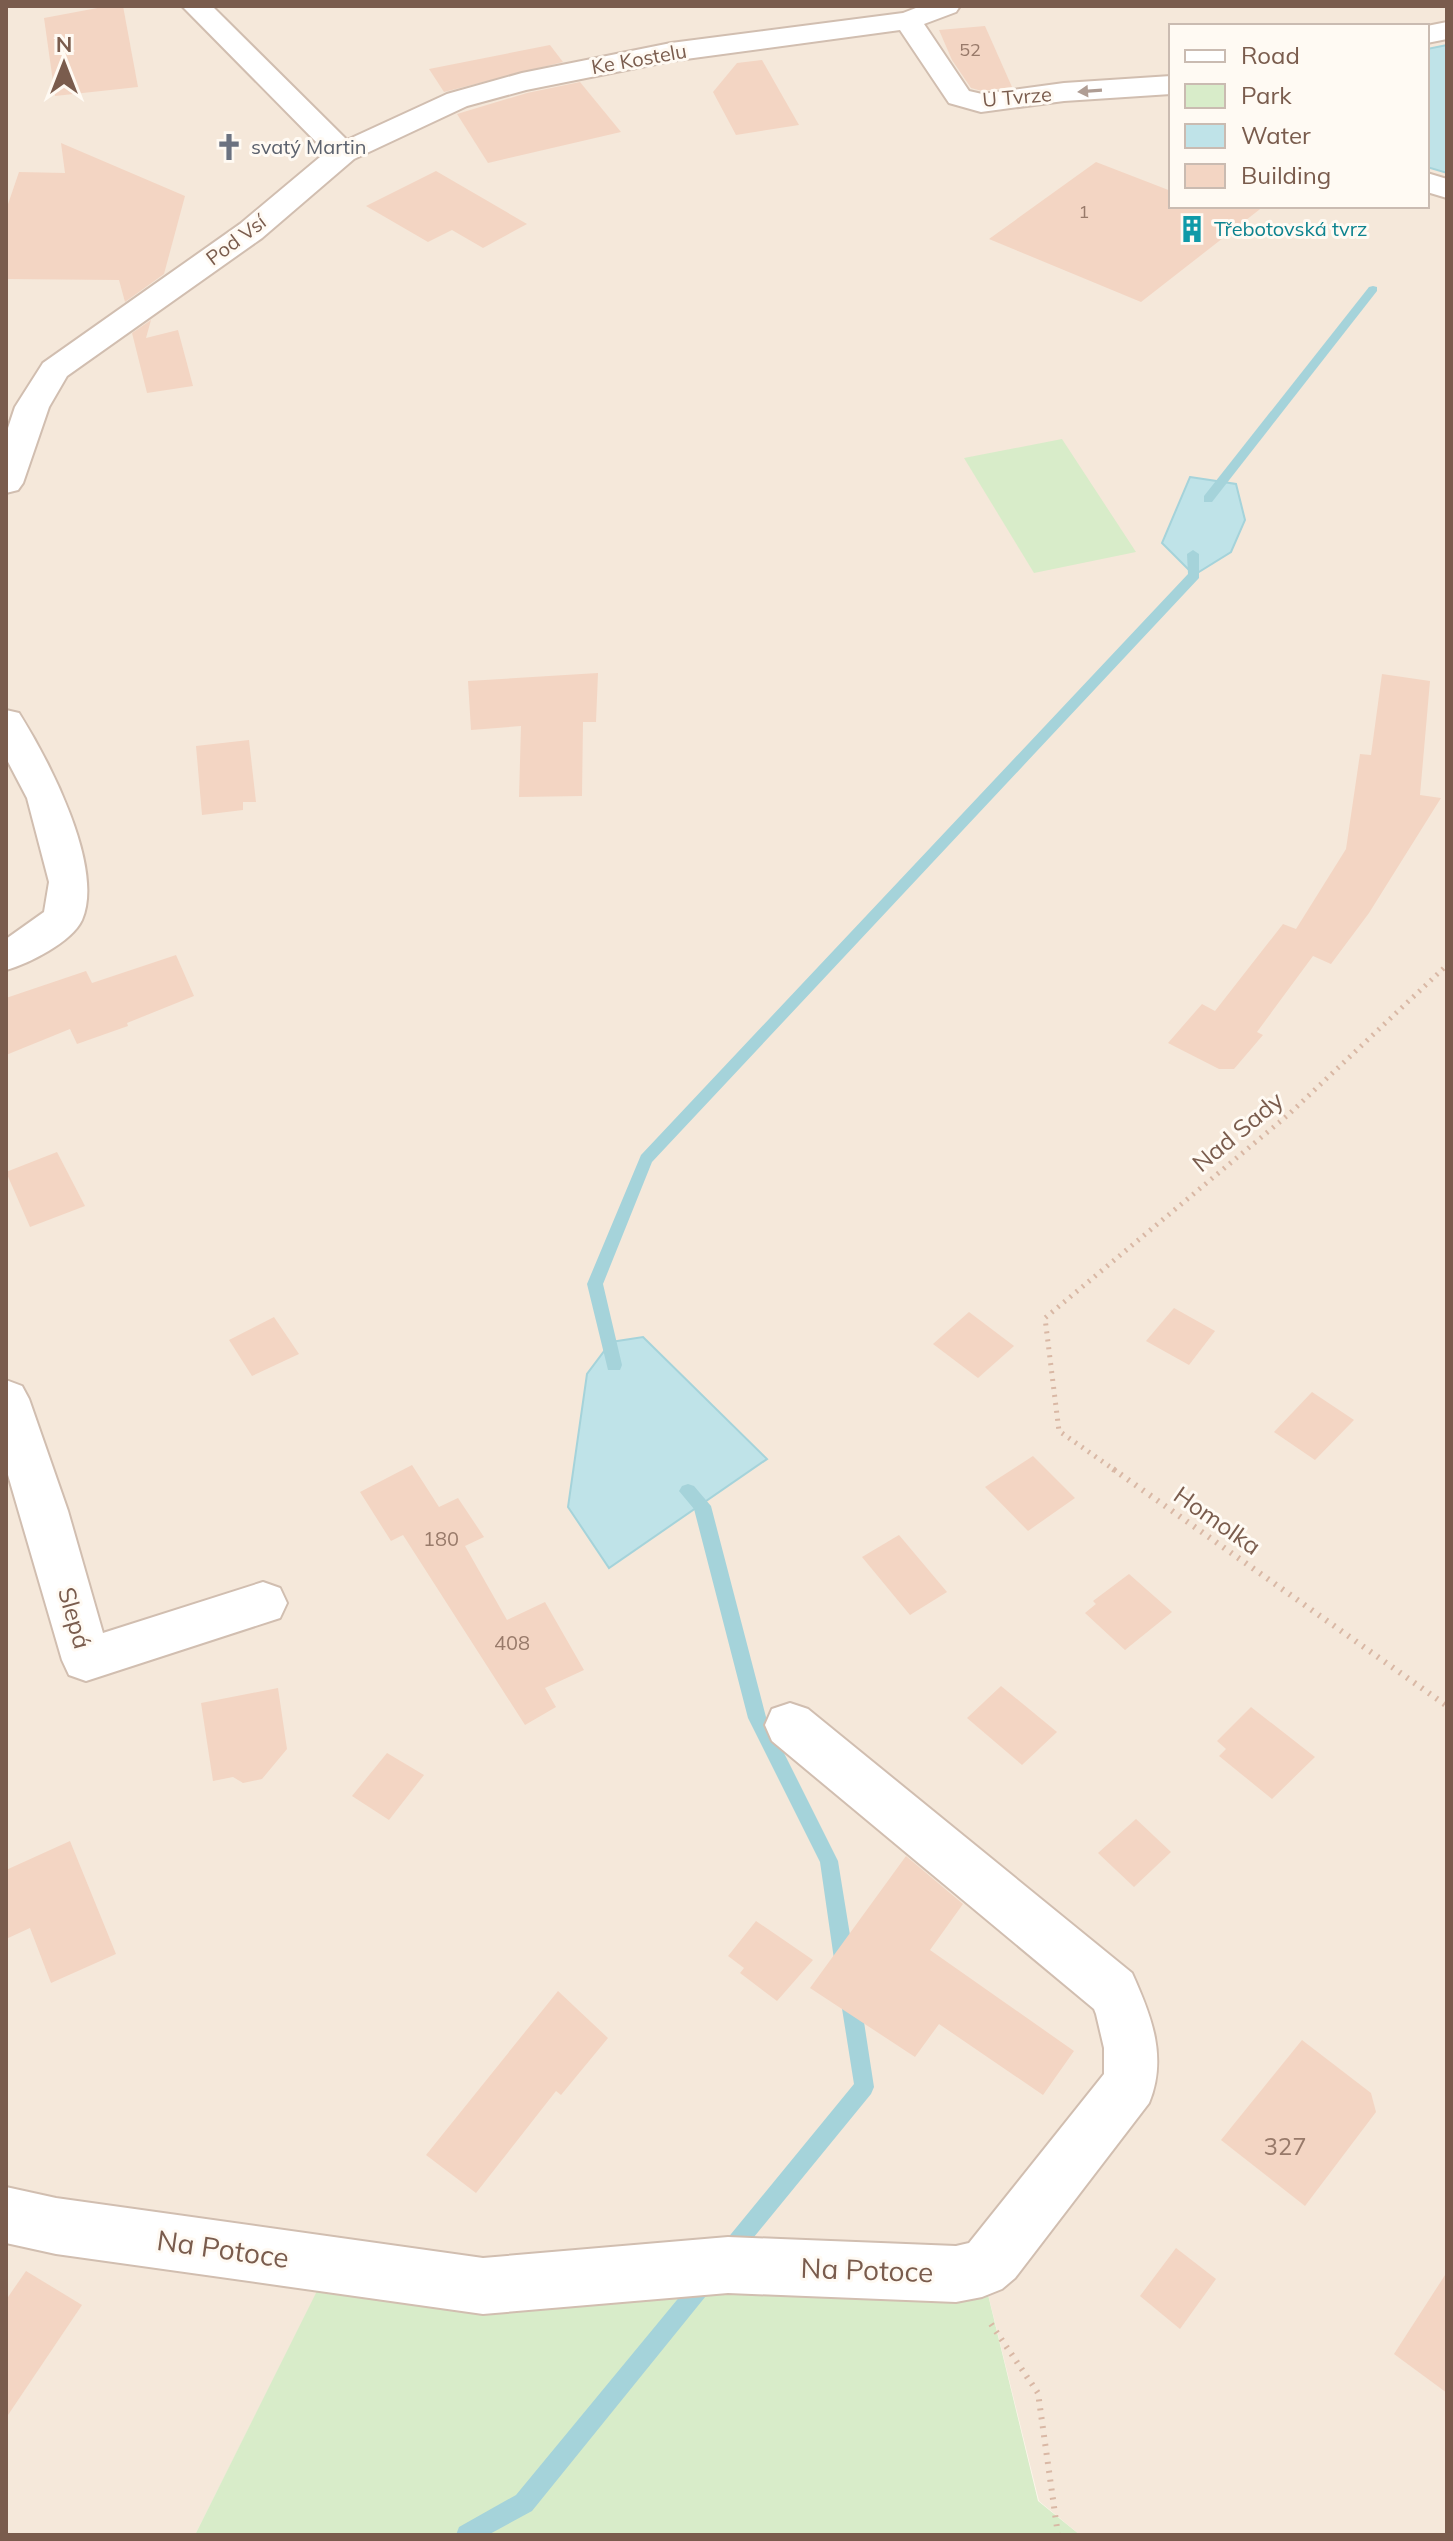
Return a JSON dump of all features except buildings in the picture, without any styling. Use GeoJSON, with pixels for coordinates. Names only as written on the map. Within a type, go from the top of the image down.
{"type":"FeatureCollection","features":[{"type":"Feature","properties":{"kind":"street"},"geometry":{"type":"LineString","coordinates":[[196,6],[343,153]]}},
{"type":"Feature","properties":{"kind":"street","name":"Ke Kostelu"},"geometry":{"type":"LineString","coordinates":[[343,153],[457,100],[522,82],[671,52],[908,21],[946,6]]}},
{"type":"Feature","properties":{"kind":"street","name":"U Tvrze"},"geometry":{"type":"LineString","coordinates":[[908,21],[959,97],[981,103],[1064,92],[1169,86]]}},
{"type":"Feature","properties":{"kind":"street","name":"Pod Vsí"},"geometry":{"type":"LineString","coordinates":[[6,483],[32,407],[55,370],[251,231],[343,153]]}},
{"type":"Feature","properties":{"kind":"street"},"geometry":{"type":"LineString","coordinates":[[6,722],[46,798],[69,882],[63,918],[30,944],[6,956]]}},
{"type":"Feature","properties":{"kind":"street","name":"Slepá"},"geometry":{"type":"LineString","coordinates":[[6,1399],[44,1511],[86,1660],[263,1603]]}},
{"type":"Feature","properties":{"kind":"street","name":"Na Potoce"},"geometry":{"type":"LineString","coordinates":[[6,2215],[56,2226],[483,2286],[728,2265],[956,2274],[982,2269],[995,2258],[1130,2084],[1134,2060],[1126,2017],[1113,1991],[790,1725]]}},
{"type":"Feature","properties":{"kind":"path","name":"Nad Sady"},"geometry":{"type":"LineString","coordinates":[[1045,1318],[1288,1115],[1447,965]]}},
{"type":"Feature","properties":{"kind":"path","name":"Homolka"},"geometry":{"type":"LineString","coordinates":[[1045,1318],[1059,1431],[1447,1706]]}},
{"type":"Feature","properties":{"kind":"path"},"geometry":{"type":"LineString","coordinates":[[956,2274],[1038,2393],[1058,2535]]}},
{"type":"Feature","properties":{"kind":"shaded area"},"geometry":{"type":"Polygon","coordinates":[[[6,6],[1447,6],[1447,2535],[1080,2535],[1039,2501],[982,2270],[325,2277],[195,2535],[6,2535],[6,6]]]}},
{"type":"Feature","properties":{"kind":"green space"},"geometry":{"type":"Polygon","coordinates":[[[1062,439],[1136,552],[1034,573],[964,458],[1062,439]]]}},
{"type":"Feature","properties":{"kind":"green space"},"geometry":{"type":"Polygon","coordinates":[[[982,2270],[1038,2501],[1080,2535],[195,2535],[324,2277],[982,2270]]]}},
{"type":"Feature","properties":{"kind":"water"},"geometry":{"type":"Polygon","coordinates":[[[1447,45],[1447,173],[1429,168],[1429,49],[1447,45]]]}},
{"type":"Feature","properties":{"kind":"water"},"geometry":{"type":"Polygon","coordinates":[[[1190,477],[1236,484],[1245,520],[1231,552],[1194,575],[1162,543],[1190,477]]]}},
{"type":"Feature","properties":{"kind":"water"},"geometry":{"type":"Polygon","coordinates":[[[643,1337],[767,1459],[609,1568],[568,1507],[587,1374],[611,1342],[643,1337]]]}},
{"type":"Feature","properties":{"kind":"waterway"},"geometry":{"type":"LineString","coordinates":[[1208,499],[1373,289]]}},
{"type":"Feature","properties":{"kind":"waterway"},"geometry":{"type":"LineString","coordinates":[[614,1365],[595,1284],[646,1159],[1194,575],[1193,554]]}},
{"type":"Feature","properties":{"kind":"waterway"},"geometry":{"type":"LineString","coordinates":[[688,1491],[702,1506],[757,1718],[829,1861],[845,1966]]}},
{"type":"Feature","properties":{"kind":"waterway"},"geometry":{"type":"LineString","coordinates":[[729,2252],[864,2087],[850,1996]]}},
{"type":"Feature","properties":{"kind":"waterway"},"geometry":{"type":"LineString","coordinates":[[467,2535],[524,2503],[707,2279]]}},
{"type":"Feature","properties":{"kind":"place","name":"svatý Martin"},"geometry":{"type":"Point","coordinates":[229,147]}},
{"type":"Feature","properties":{"kind":"place","name":"Třebotovská tvrz"},"geometry":{"type":"Point","coordinates":[1192,229]}}]}
